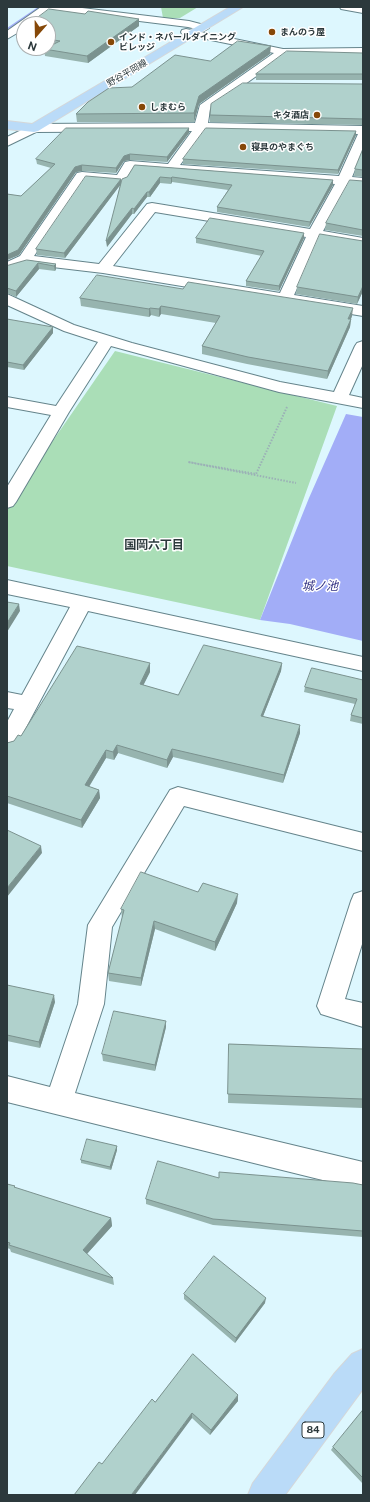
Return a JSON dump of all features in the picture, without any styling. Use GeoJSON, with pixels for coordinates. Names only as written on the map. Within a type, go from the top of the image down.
{"type":"FeatureCollection","features":[{"type":"Feature","properties":{"kind":"main road","name":"野谷平岡線"},"geometry":{"type":"LineString","coordinates":[[99,76],[179,30],[196,29],[218,7]]}},
{"type":"Feature","properties":{"kind":"main road","name":"野谷平岡線"},"geometry":{"type":"LineString","coordinates":[[34,128],[196,29],[238,7]]}},
{"type":"Feature","properties":{"kind":"main road"},"geometry":{"type":"LineString","coordinates":[[9,127],[32,114]]}},
{"type":"Feature","properties":{"kind":"main road"},"geometry":{"type":"LineString","coordinates":[[9,127],[34,128]]}},
{"type":"Feature","properties":{"kind":"main road","name":"84"},"geometry":{"type":"LineString","coordinates":[[265,1495],[345,1385],[363,1365]]}},
{"type":"Feature","properties":{"kind":"street"},"geometry":{"type":"LineString","coordinates":[[35,16],[48,7],[196,29],[283,52],[363,51]]}},
{"type":"Feature","properties":{"kind":"street"},"geometry":{"type":"LineString","coordinates":[[344,7],[363,10]]}},
{"type":"Feature","properties":{"kind":"street"},"geometry":{"type":"LineString","coordinates":[[7,36],[16,30]]}},
{"type":"Feature","properties":{"kind":"street"},"geometry":{"type":"LineString","coordinates":[[172,167],[201,127],[204,108],[283,52]]}},
{"type":"Feature","properties":{"kind":"street"},"geometry":{"type":"LineString","coordinates":[[239,84],[254,84]]}},
{"type":"Feature","properties":{"kind":"street"},"geometry":{"type":"LineString","coordinates":[[7,142],[34,128],[201,127],[363,130]]}},
{"type":"Feature","properties":{"kind":"street"},"geometry":{"type":"LineString","coordinates":[[286,297],[314,235],[344,180],[363,135]]}},
{"type":"Feature","properties":{"kind":"street"},"geometry":{"type":"LineString","coordinates":[[25,259],[82,176],[121,180],[130,164],[363,182]]}},
{"type":"Feature","properties":{"kind":"street"},"geometry":{"type":"LineString","coordinates":[[103,269],[152,207],[363,242]]}},
{"type":"Feature","properties":{"kind":"street"},"geometry":{"type":"LineString","coordinates":[[7,267],[25,259],[103,269],[286,297],[363,311]]}},
{"type":"Feature","properties":{"kind":"street"},"geometry":{"type":"LineString","coordinates":[[7,299],[69,328],[107,340],[279,387],[363,403]]}},
{"type":"Feature","properties":{"kind":"street"},"geometry":{"type":"LineString","coordinates":[[7,502],[61,412],[107,340]]}},
{"type":"Feature","properties":{"kind":"street"},"geometry":{"type":"LineString","coordinates":[[339,399],[363,346]]}},
{"type":"Feature","properties":{"kind":"street"},"geometry":{"type":"LineString","coordinates":[[7,402],[61,412]]}},
{"type":"Feature","properties":{"kind":"street"},"geometry":{"type":"LineString","coordinates":[[7,587],[363,664]]}},
{"type":"Feature","properties":{"kind":"street"},"geometry":{"type":"LineString","coordinates":[[7,742],[17,702],[82,603]]}},
{"type":"Feature","properties":{"kind":"street"},"geometry":{"type":"LineString","coordinates":[[59,1101],[91,1004],[100,925],[178,796],[363,842]]}},
{"type":"Feature","properties":{"kind":"street"},"geometry":{"type":"LineString","coordinates":[[363,901],[330,1006],[363,1015]]}},
{"type":"Feature","properties":{"kind":"street"},"geometry":{"type":"LineString","coordinates":[[7,1089],[363,1176]]}},
{"type":"Feature","properties":{"kind":"path"},"geometry":{"type":"LineString","coordinates":[[295,390],[256,474],[188,462],[296,483]]}},
{"type":"Feature","properties":{"kind":"green space"},"geometry":{"type":"Polygon","coordinates":[[[161,7],[198,7],[180,18],[163,18],[161,7]]]}},
{"type":"Feature","properties":{"kind":"green space"},"geometry":{"type":"Polygon","coordinates":[[[115,351],[337,406],[260,620],[7,566],[7,507],[115,351]]]}},
{"type":"Feature","properties":{"kind":"water","name":"城ノ池"},"geometry":{"type":"Polygon","coordinates":[[[346,414],[363,417],[363,641],[290,624],[260,620],[309,498],[346,414]]]}},
{"type":"Feature","properties":{"kind":"building"},"geometry":{"type":"Polygon","coordinates":[[[49,9],[85,14],[88,11],[139,19],[87,56],[56,51],[56,43],[60,41],[56,40],[56,16],[40,16],[49,9]]]}},
{"type":"Feature","properties":{"kind":"building"},"geometry":{"type":"Polygon","coordinates":[[[238,41],[271,46],[199,96],[194,113],[76,114],[88,102],[109,88],[132,87],[175,55],[210,61],[238,41]]]}},
{"type":"Feature","properties":{"kind":"building"},"geometry":{"type":"Polygon","coordinates":[[[287,51],[363,53],[363,74],[256,74],[287,51]]]}},
{"type":"Feature","properties":{"kind":"building"},"geometry":{"type":"Polygon","coordinates":[[[243,83],[363,84],[363,119],[210,115],[211,104],[243,83]]]}},
{"type":"Feature","properties":{"kind":"building"},"geometry":{"type":"Polygon","coordinates":[[[66,128],[189,128],[167,157],[130,154],[124,156],[116,168],[82,165],[75,167],[18,250],[7,255],[7,194],[21,196],[55,164],[36,159],[66,128]]]}},
{"type":"Feature","properties":{"kind":"building"},"geometry":{"type":"Polygon","coordinates":[[[206,128],[356,131],[338,170],[183,159],[206,128]]]}},
{"type":"Feature","properties":{"kind":"building"},"geometry":{"type":"Polygon","coordinates":[[[363,149],[363,170],[355,169],[363,149]]]}},
{"type":"Feature","properties":{"kind":"building"},"geometry":{"type":"Polygon","coordinates":[[[135,165],[333,180],[310,222],[217,207],[232,185],[172,177],[160,177],[134,209],[132,208],[106,241],[122,179],[127,177],[135,165]]]}},
{"type":"Feature","properties":{"kind":"building"},"geometry":{"type":"Polygon","coordinates":[[[86,176],[121,179],[64,253],[36,249],[86,176]]]}},
{"type":"Feature","properties":{"kind":"building"},"geometry":{"type":"Polygon","coordinates":[[[350,180],[363,181],[363,230],[326,223],[350,180]]]}},
{"type":"Feature","properties":{"kind":"building"},"geometry":{"type":"Polygon","coordinates":[[[210,218],[304,233],[279,286],[246,281],[264,251],[196,238],[210,218]]]}},
{"type":"Feature","properties":{"kind":"building"},"geometry":{"type":"Polygon","coordinates":[[[320,234],[363,241],[363,286],[358,297],[297,287],[320,234]]]}},
{"type":"Feature","properties":{"kind":"building"},"geometry":{"type":"Polygon","coordinates":[[[27,260],[56,264],[54,266],[38,263],[16,291],[7,288],[7,266],[27,260]]]}},
{"type":"Feature","properties":{"kind":"building"},"geometry":{"type":"Polygon","coordinates":[[[97,275],[183,289],[188,282],[353,308],[348,319],[351,319],[328,371],[248,357],[202,346],[220,316],[161,306],[159,309],[149,309],[80,298],[97,275]]]}},
{"type":"Feature","properties":{"kind":"building"},"geometry":{"type":"Polygon","coordinates":[[[7,319],[53,327],[23,365],[7,362],[7,319]]]}},
{"type":"Feature","properties":{"kind":"building"},"geometry":{"type":"Polygon","coordinates":[[[7,602],[19,604],[7,623],[7,602]]]}},
{"type":"Feature","properties":{"kind":"building"},"geometry":{"type":"Polygon","coordinates":[[[204,645],[282,663],[261,716],[300,725],[284,775],[172,749],[167,760],[117,745],[113,752],[106,750],[85,785],[99,790],[81,820],[7,796],[7,743],[14,741],[18,735],[21,736],[77,646],[150,663],[140,684],[178,695],[204,645]]]}},
{"type":"Feature","properties":{"kind":"building"},"geometry":{"type":"Polygon","coordinates":[[[312,668],[363,680],[363,718],[351,715],[357,699],[305,687],[312,668]]]}},
{"type":"Feature","properties":{"kind":"building"},"geometry":{"type":"Polygon","coordinates":[[[7,830],[41,846],[7,888],[7,830]]]}},
{"type":"Feature","properties":{"kind":"building"},"geometry":{"type":"Polygon","coordinates":[[[141,872],[198,892],[203,883],[238,894],[215,942],[154,921],[141,978],[108,973],[124,910],[121,909],[141,872]]]}},
{"type":"Feature","properties":{"kind":"building"},"geometry":{"type":"Polygon","coordinates":[[[7,985],[54,995],[39,1042],[7,1035],[7,985]]]}},
{"type":"Feature","properties":{"kind":"building"},"geometry":{"type":"Polygon","coordinates":[[[114,1011],[166,1021],[155,1065],[102,1054],[114,1011]]]}},
{"type":"Feature","properties":{"kind":"building"},"geometry":{"type":"Polygon","coordinates":[[[229,1044],[363,1049],[363,1099],[228,1094],[229,1044]]]}},
{"type":"Feature","properties":{"kind":"building"},"geometry":{"type":"Polygon","coordinates":[[[87,1139],[117,1146],[110,1167],[81,1160],[87,1139]]]}},
{"type":"Feature","properties":{"kind":"building"},"geometry":{"type":"Polygon","coordinates":[[[158,1161],[219,1178],[219,1172],[363,1185],[363,1231],[213,1219],[146,1199],[158,1161]]]}},
{"type":"Feature","properties":{"kind":"building"},"geometry":{"type":"Polygon","coordinates":[[[7,1184],[111,1218],[83,1250],[113,1278],[9,1245],[10,1243],[7,1242],[7,1184]]]}},
{"type":"Feature","properties":{"kind":"building"},"geometry":{"type":"Polygon","coordinates":[[[214,1256],[266,1298],[236,1338],[184,1294],[214,1256]]]}},
{"type":"Feature","properties":{"kind":"building"},"geometry":{"type":"Polygon","coordinates":[[[193,1354],[238,1395],[211,1430],[192,1413],[132,1494],[133,1495],[74,1495],[99,1462],[102,1464],[152,1399],[155,1402],[193,1354]]]}},
{"type":"Feature","properties":{"kind":"building"},"geometry":{"type":"Polygon","coordinates":[[[363,1410],[363,1478],[333,1447],[363,1410]]]}},
{"type":"Feature","properties":{"kind":"waterway"},"geometry":{"type":"LineString","coordinates":[[7,30],[41,7]]}},
{"type":"Feature","properties":{"kind":"place","name":"まんのう屋"},"geometry":{"type":"Point","coordinates":[272,32]}},
{"type":"Feature","properties":{"kind":"place","name":"インド・ネパールダイニング ビレッジ"},"geometry":{"type":"Point","coordinates":[111,42]}},
{"type":"Feature","properties":{"kind":"place","name":"しまむら"},"geometry":{"type":"Point","coordinates":[142,107]}},
{"type":"Feature","properties":{"kind":"place","name":"キタ酒店"},"geometry":{"type":"Point","coordinates":[317,115]}},
{"type":"Feature","properties":{"kind":"place","name":"寝具のやまぐち"},"geometry":{"type":"Point","coordinates":[243,147]}},
{"type":"Feature","properties":{"kind":"district","name":"国岡六丁目"},"geometry":{"type":"Point","coordinates":[154,545]}}]}
